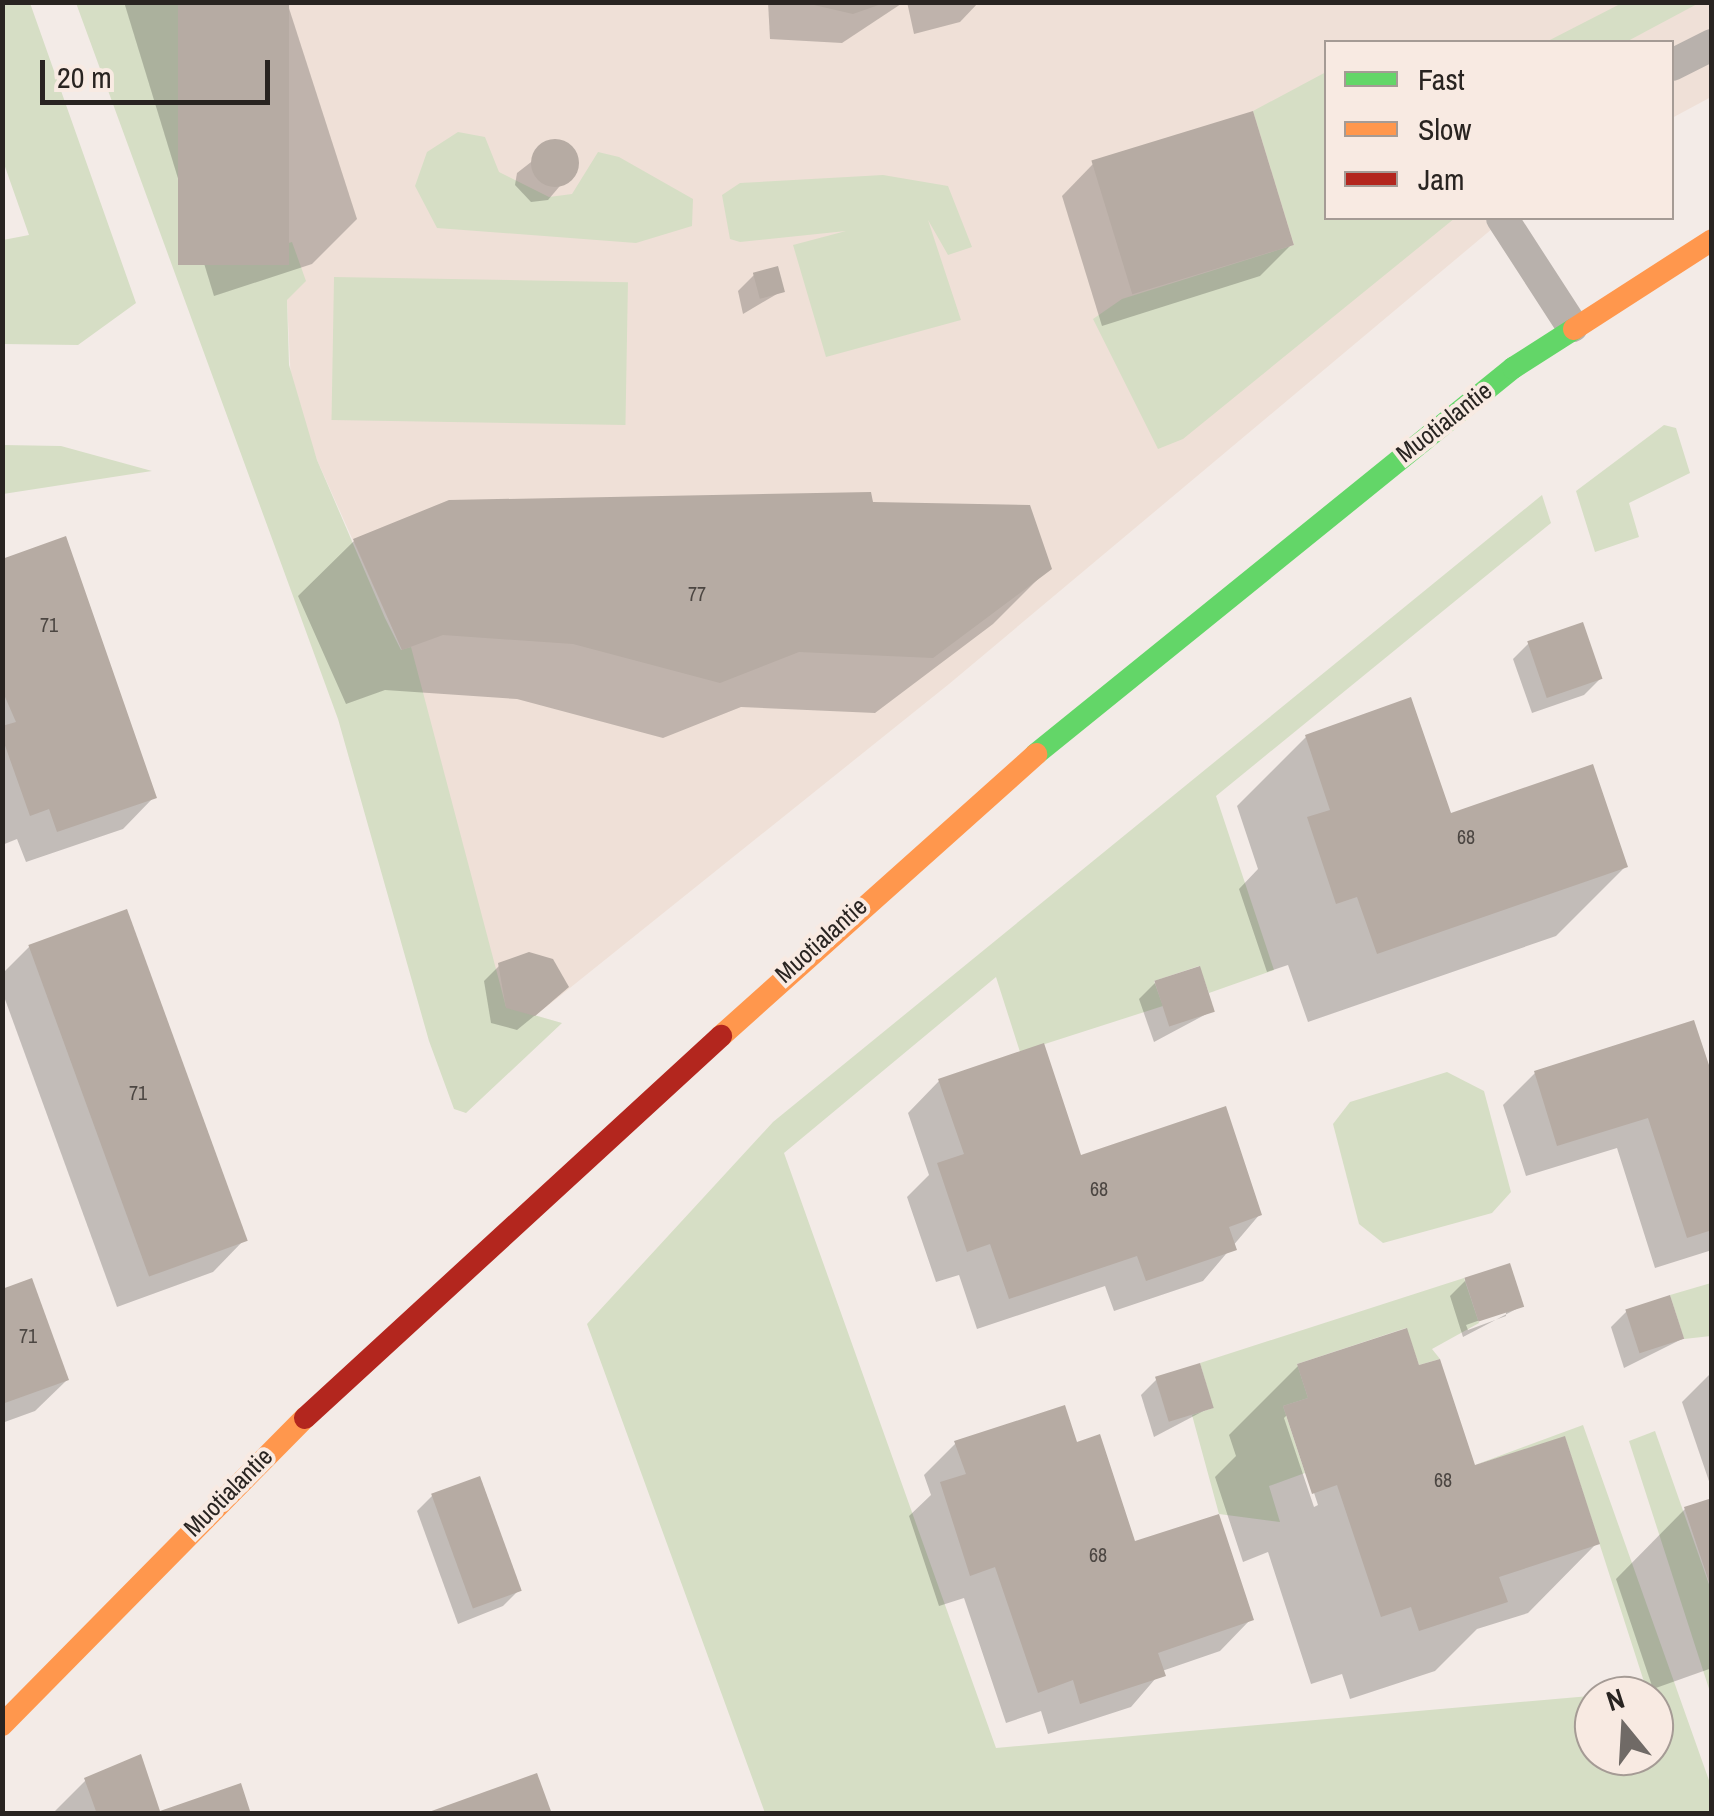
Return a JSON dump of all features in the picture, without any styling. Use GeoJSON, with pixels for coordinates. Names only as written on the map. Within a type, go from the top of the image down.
{"type":"FeatureCollection","features":[{"type":"Feature","properties":{"kind":"street","name":"Muotialantie"},"geometry":{"type":"LineString","coordinates":[[2,1725],[244,1475],[774,981],[1152,656],[1572,326],[1712,240]]}},
{"type":"Feature","properties":{"kind":"lane"},"geometry":{"type":"LineString","coordinates":[[1674,65],[1712,45]]}},
{"type":"Feature","properties":{"kind":"lane"},"geometry":{"type":"LineString","coordinates":[[1503,220],[1572,326]]}},
{"type":"Feature","properties":{"kind":"shaded area"},"geometry":{"type":"Polygon","coordinates":[[[178,3],[1711,3],[1711,97],[1674,117],[1674,40],[1324,40],[1324,220],[1503,220],[949,684],[535,1016],[506,1008],[402,650],[317,460],[291,383],[287,300],[260,252],[178,3]]]}},
{"type":"Feature","properties":{"kind":"green space"},"geometry":{"type":"Polygon","coordinates":[[[3,2],[30,3],[136,303],[78,345],[3,344],[3,240],[29,235],[3,161],[3,2]]]}},
{"type":"Feature","properties":{"kind":"green space"},"geometry":{"type":"Polygon","coordinates":[[[1624,2],[1699,3],[1630,40],[1550,40],[1624,2]]]}},
{"type":"Feature","properties":{"kind":"green space"},"geometry":{"type":"Polygon","coordinates":[[[76,3],[178,3],[259,252],[292,242],[306,281],[287,300],[289,365],[317,460],[401,650],[411,647],[506,1007],[562,1023],[466,1113],[454,1109],[429,1041],[338,719],[76,3]]]}},
{"type":"Feature","properties":{"kind":"green space"},"geometry":{"type":"Polygon","coordinates":[[[1324,73],[1324,220],[1453,220],[1183,439],[1158,449],[1093,319],[1122,299],[1294,245],[1253,111],[1324,73]]]}},
{"type":"Feature","properties":{"kind":"green space"},"geometry":{"type":"Polygon","coordinates":[[[458,132],[485,137],[499,172],[549,197],[572,194],[598,152],[619,157],[693,199],[692,226],[636,243],[437,228],[415,186],[427,152],[458,132]]]}},
{"type":"Feature","properties":{"kind":"green space"},"geometry":{"type":"Polygon","coordinates":[[[883,175],[948,186],[972,247],[948,255],[928,220],[961,320],[826,357],[793,245],[846,231],[740,242],[730,239],[722,195],[740,183],[883,175]]]}},
{"type":"Feature","properties":{"kind":"green space"},"geometry":{"type":"Polygon","coordinates":[[[334,277],[628,282],[625,425],[332,420],[334,277]]]}},
{"type":"Feature","properties":{"kind":"green space"},"geometry":{"type":"Polygon","coordinates":[[[1664,425],[1676,428],[1690,473],[1629,503],[1639,537],[1595,552],[1576,491],[1664,425]]]}},
{"type":"Feature","properties":{"kind":"green space"},"geometry":{"type":"Polygon","coordinates":[[[3,445],[61,446],[152,471],[3,494],[3,445]]]}},
{"type":"Feature","properties":{"kind":"green space"},"geometry":{"type":"Polygon","coordinates":[[[1542,495],[1551,523],[1216,796],[1274,970],[1209,993],[1199,966],[1154,981],[1163,1006],[1020,1052],[996,977],[784,1153],[996,1748],[1574,1697],[1574,1776],[1674,1776],[1674,1682],[1711,1786],[1711,1813],[765,1813],[587,1324],[773,1122],[1542,495]]]}},
{"type":"Feature","properties":{"kind":"green space"},"geometry":{"type":"Polygon","coordinates":[[[1447,1072],[1484,1091],[1511,1192],[1492,1213],[1383,1243],[1359,1224],[1333,1124],[1350,1102],[1447,1072]]]}},
{"type":"Feature","properties":{"kind":"green space"},"geometry":{"type":"Polygon","coordinates":[[[1464,1278],[1479,1323],[1432,1349],[1440,1359],[1419,1365],[1406,1328],[1297,1364],[1308,1398],[1283,1406],[1305,1473],[1269,1486],[1280,1522],[1219,1514],[1192,1415],[1213,1408],[1200,1363],[1464,1278]]]}},
{"type":"Feature","properties":{"kind":"green space"},"geometry":{"type":"Polygon","coordinates":[[[1711,1283],[1711,1336],[1684,1339],[1670,1295],[1711,1283]]]}},
{"type":"Feature","properties":{"kind":"green space"},"geometry":{"type":"Polygon","coordinates":[[[1583,1425],[1672,1676],[1642,1676],[1565,1437],[1475,1465],[1583,1425]]]}},
{"type":"Feature","properties":{"kind":"green space"},"geometry":{"type":"Polygon","coordinates":[[[1655,1431],[1711,1590],[1711,1695],[1629,1441],[1655,1431]]]}},
{"type":"Feature","properties":{"kind":"building"},"geometry":{"type":"Polygon","coordinates":[[[178,2],[289,2],[289,265],[178,265],[178,2]]]}},
{"type":"Feature","properties":{"kind":"building"},"geometry":{"type":"Polygon","coordinates":[[[801,2],[887,2],[853,14],[801,2]]]}},
{"type":"Feature","properties":{"kind":"building"},"geometry":{"type":"Polygon","coordinates":[[[1253,111],[1294,245],[1132,294],[1091,160],[1253,111]]]}},
{"type":"Feature","properties":{"kind":"building"},"geometry":{"type":"Polygon","coordinates":[[[555,139],[572,146],[579,163],[572,180],[555,187],[538,180],[531,163],[538,146],[555,139]]]}},
{"type":"Feature","properties":{"kind":"building"},"geometry":{"type":"Polygon","coordinates":[[[778,266],[785,292],[760,299],[753,273],[778,266]]]}},
{"type":"Feature","properties":{"kind":"building"},"geometry":{"type":"Polygon","coordinates":[[[871,492],[873,502],[1030,505],[1052,569],[933,658],[799,652],[720,683],[573,644],[443,635],[402,650],[353,539],[449,500],[871,492]]]}},
{"type":"Feature","properties":{"kind":"building"},"geometry":{"type":"Polygon","coordinates":[[[66,536],[157,798],[57,832],[49,809],[30,816],[2,737],[2,726],[16,722],[2,690],[2,559],[66,536]]]}},
{"type":"Feature","properties":{"kind":"building"},"geometry":{"type":"Polygon","coordinates":[[[1583,622],[1603,679],[1547,698],[1527,641],[1583,622]]]}},
{"type":"Feature","properties":{"kind":"building"},"geometry":{"type":"Polygon","coordinates":[[[1411,697],[1451,813],[1593,764],[1628,867],[1377,954],[1357,897],[1336,904],[1307,817],[1330,810],[1305,735],[1411,697]]]}},
{"type":"Feature","properties":{"kind":"building"},"geometry":{"type":"Polygon","coordinates":[[[127,909],[248,1241],[149,1277],[28,945],[127,909]]]}},
{"type":"Feature","properties":{"kind":"building"},"geometry":{"type":"Polygon","coordinates":[[[529,952],[553,959],[569,987],[535,1016],[506,1008],[498,963],[529,952]]]}},
{"type":"Feature","properties":{"kind":"building"},"geometry":{"type":"Polygon","coordinates":[[[1200,966],[1215,1012],[1169,1026],[1154,981],[1200,966]]]}},
{"type":"Feature","properties":{"kind":"building"},"geometry":{"type":"Polygon","coordinates":[[[1694,1020],[1712,1074],[1712,1230],[1687,1238],[1648,1118],[1557,1146],[1534,1071],[1694,1020]]]}},
{"type":"Feature","properties":{"kind":"building"},"geometry":{"type":"Polygon","coordinates":[[[1044,1043],[1081,1155],[1226,1106],[1262,1215],[1229,1227],[1237,1250],[1146,1281],[1137,1256],[1009,1299],[990,1244],[967,1252],[937,1163],[964,1154],[938,1079],[1044,1043]]]}},
{"type":"Feature","properties":{"kind":"building"},"geometry":{"type":"Polygon","coordinates":[[[1510,1263],[1524,1307],[1479,1322],[1464,1278],[1510,1263]]]}},
{"type":"Feature","properties":{"kind":"building"},"geometry":{"type":"Polygon","coordinates":[[[32,1278],[69,1380],[2,1404],[2,1289],[32,1278]]]}},
{"type":"Feature","properties":{"kind":"building"},"geometry":{"type":"Polygon","coordinates":[[[1670,1295],[1684,1339],[1640,1353],[1625,1310],[1670,1295]]]}},
{"type":"Feature","properties":{"kind":"building"},"geometry":{"type":"Polygon","coordinates":[[[1407,1328],[1419,1365],[1440,1359],[1475,1465],[1565,1436],[1600,1544],[1499,1577],[1508,1602],[1419,1631],[1411,1607],[1381,1617],[1337,1485],[1312,1494],[1283,1406],[1308,1398],[1297,1364],[1407,1328]]]}},
{"type":"Feature","properties":{"kind":"building"},"geometry":{"type":"Polygon","coordinates":[[[1200,1363],[1214,1408],[1169,1422],[1155,1377],[1200,1363]]]}},
{"type":"Feature","properties":{"kind":"building"},"geometry":{"type":"Polygon","coordinates":[[[1065,1405],[1077,1442],[1100,1434],[1135,1541],[1219,1514],[1254,1620],[1158,1653],[1166,1676],[1080,1704],[1073,1680],[1038,1693],[995,1567],[970,1576],[940,1482],[966,1474],[954,1441],[1065,1405]]]}},
{"type":"Feature","properties":{"kind":"building"},"geometry":{"type":"Polygon","coordinates":[[[480,1476],[522,1591],[473,1608],[431,1494],[480,1476]]]}},
{"type":"Feature","properties":{"kind":"building"},"geometry":{"type":"Polygon","coordinates":[[[1712,1498],[1712,1587],[1711,1588],[1684,1507],[1712,1498]]]}},
{"type":"Feature","properties":{"kind":"building"},"geometry":{"type":"Polygon","coordinates":[[[141,1754],[160,1811],[241,1783],[251,1814],[97,1814],[84,1778],[141,1754]]]}},
{"type":"Feature","properties":{"kind":"building"},"geometry":{"type":"Polygon","coordinates":[[[537,1773],[552,1814],[426,1814],[426,1813],[537,1773]]]}},
{"type":"Feature","properties":{"kind":"traffic: fast"},"geometry":{"type":"LineString","coordinates":[[1036,754],[1513,368],[1574,329]]}},
{"type":"Feature","properties":{"kind":"traffic: slow"},"geometry":{"type":"LineString","coordinates":[[1574,329],[1712,240]]}},
{"type":"Feature","properties":{"kind":"traffic: slow"},"geometry":{"type":"LineString","coordinates":[[721,1036],[1036,754]]}},
{"type":"Feature","properties":{"kind":"traffic: slow"},"geometry":{"type":"LineString","coordinates":[[2,1725],[305,1418]]}},
{"type":"Feature","properties":{"kind":"traffic: jam"},"geometry":{"type":"LineString","coordinates":[[305,1418],[721,1036]]}}]}
